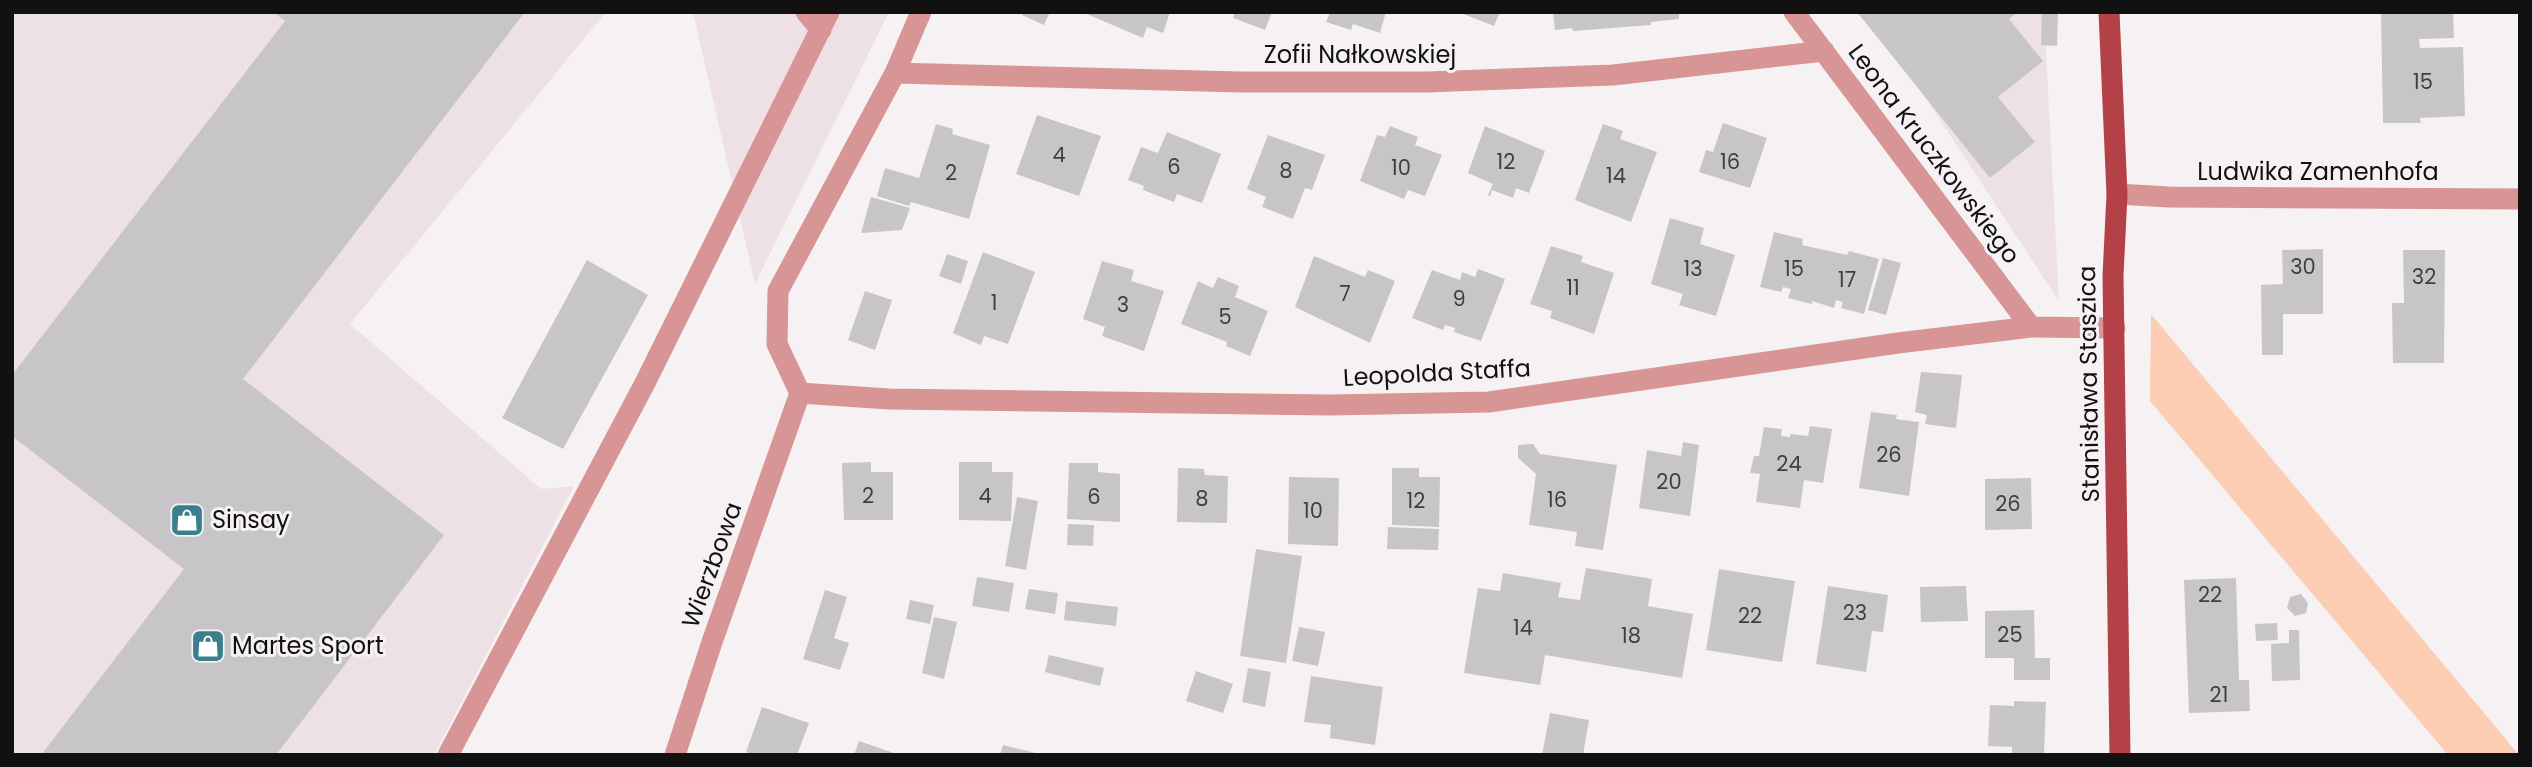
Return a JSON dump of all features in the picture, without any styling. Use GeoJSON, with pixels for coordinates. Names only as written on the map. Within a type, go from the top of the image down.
{"type":"FeatureCollection","features":[{"type":"Feature","properties":{"kind":"main road","name":"Stanisława Staszica"},"geometry":{"type":"LineString","coordinates":[[2109,12],[2117,194],[2113,276],[2120,755]]}},
{"type":"Feature","properties":{"kind":"street"},"geometry":{"type":"LineString","coordinates":[[448,755],[645,383],[825,21],[806,12]]}},
{"type":"Feature","properties":{"kind":"street"},"geometry":{"type":"LineString","coordinates":[[800,393],[777,344],[778,291],[895,73],[921,12]]}},
{"type":"Feature","properties":{"kind":"street","name":"Leona Kruczkowskiego"},"geometry":{"type":"LineString","coordinates":[[1794,12],[2031,327]]}},
{"type":"Feature","properties":{"kind":"street","name":"Zofii Nałkowskiej"},"geometry":{"type":"LineString","coordinates":[[895,73],[1241,82],[1427,82],[1613,75],[1824,51]]}},
{"type":"Feature","properties":{"kind":"street","name":"Ludwika Zamenhofa"},"geometry":{"type":"LineString","coordinates":[[2117,194],[2169,197],[2520,199]]}},
{"type":"Feature","properties":{"kind":"street","name":"Leopolda Staffa"},"geometry":{"type":"LineString","coordinates":[[800,393],[889,399],[986,401],[1331,405],[1489,402],[1898,343],[2031,327],[2115,328]]}},
{"type":"Feature","properties":{"kind":"street","name":"Wierzbowa"},"geometry":{"type":"LineString","coordinates":[[675,755],[800,393]]}},
{"type":"Feature","properties":{"kind":"shaded area"},"geometry":{"type":"Polygon","coordinates":[[[12,12],[606,12],[350,324],[541,489],[574,486],[434,755],[12,755],[12,12]]]}},
{"type":"Feature","properties":{"kind":"shaded area"},"geometry":{"type":"Polygon","coordinates":[[[693,12],[889,12],[755,284],[693,12]]]}},
{"type":"Feature","properties":{"kind":"shaded area"},"geometry":{"type":"Polygon","coordinates":[[[1869,12],[2044,12],[2059,301],[1869,12]]]}},
{"type":"Feature","properties":{"kind":"shaded area"},"geometry":{"type":"Polygon","coordinates":[[[2151,314],[2519,755],[2448,755],[2150,401],[2151,314]]]}},
{"type":"Feature","properties":{"kind":"building"},"geometry":{"type":"Polygon","coordinates":[[[273,12],[525,12],[243,379],[444,535],[276,755],[41,755],[184,569],[12,436],[12,375],[285,21],[273,12]]]}},
{"type":"Feature","properties":{"kind":"building"},"geometry":{"type":"Polygon","coordinates":[[[1024,12],[1050,12],[1044,25],[1022,15],[1024,12]]]}},
{"type":"Feature","properties":{"kind":"building"},"geometry":{"type":"Polygon","coordinates":[[[1082,12],[1170,12],[1163,33],[1147,27],[1143,38],[1082,12]]]}},
{"type":"Feature","properties":{"kind":"building"},"geometry":{"type":"Polygon","coordinates":[[[1235,12],[1272,12],[1265,30],[1233,18],[1235,12]]]}},
{"type":"Feature","properties":{"kind":"building"},"geometry":{"type":"Polygon","coordinates":[[[1330,12],[1386,12],[1380,33],[1353,24],[1351,30],[1326,22],[1330,12]]]}},
{"type":"Feature","properties":{"kind":"building"},"geometry":{"type":"Polygon","coordinates":[[[1458,12],[1500,12],[1494,26],[1458,12]]]}},
{"type":"Feature","properties":{"kind":"building"},"geometry":{"type":"Polygon","coordinates":[[[1553,12],[1679,12],[1679,19],[1651,22],[1651,25],[1555,30],[1553,12]]]}},
{"type":"Feature","properties":{"kind":"building"},"geometry":{"type":"Polygon","coordinates":[[[1857,12],[2018,12],[2009,19],[2043,61],[1998,97],[2035,142],[1990,178],[1857,12]]]}},
{"type":"Feature","properties":{"kind":"building"},"geometry":{"type":"Polygon","coordinates":[[[2042,12],[2058,12],[2057,46],[2041,45],[2042,12]]]}},
{"type":"Feature","properties":{"kind":"building"},"geometry":{"type":"Polygon","coordinates":[[[2381,12],[2453,12],[2454,38],[2419,39],[2420,48],[2463,47],[2465,116],[2420,118],[2421,123],[2383,123],[2381,12]]]}},
{"type":"Feature","properties":{"kind":"building"},"geometry":{"type":"Polygon","coordinates":[[[1037,115],[1101,136],[1079,196],[1016,174],[1037,115]]]}},
{"type":"Feature","properties":{"kind":"building"},"geometry":{"type":"Polygon","coordinates":[[[1723,123],[1767,138],[1750,188],[1699,172],[1706,150],[1713,152],[1723,123]]]}},
{"type":"Feature","properties":{"kind":"building"},"geometry":{"type":"Polygon","coordinates":[[[936,124],[953,129],[952,134],[990,145],[969,219],[911,202],[909,206],[877,196],[885,168],[919,178],[936,124]]]}},
{"type":"Feature","properties":{"kind":"building"},"geometry":{"type":"Polygon","coordinates":[[[1603,124],[1623,131],[1620,139],[1657,152],[1631,222],[1575,200],[1603,124]]]}},
{"type":"Feature","properties":{"kind":"building"},"geometry":{"type":"Polygon","coordinates":[[[1390,126],[1418,137],[1415,145],[1442,155],[1425,196],[1408,190],[1404,199],[1360,181],[1377,135],[1385,137],[1390,126]]]}},
{"type":"Feature","properties":{"kind":"building"},"geometry":{"type":"Polygon","coordinates":[[[1485,126],[1545,151],[1529,193],[1516,188],[1513,198],[1492,190],[1490,196],[1488,195],[1493,184],[1468,173],[1485,126]]]}},
{"type":"Feature","properties":{"kind":"building"},"geometry":{"type":"Polygon","coordinates":[[[1167,132],[1221,154],[1202,203],[1177,194],[1174,202],[1143,190],[1144,186],[1128,180],[1141,147],[1158,153],[1167,132]]]}},
{"type":"Feature","properties":{"kind":"building"},"geometry":{"type":"Polygon","coordinates":[[[1268,135],[1325,155],[1312,190],[1305,188],[1293,219],[1262,207],[1266,197],[1247,189],[1268,135]]]}},
{"type":"Feature","properties":{"kind":"building"},"geometry":{"type":"Polygon","coordinates":[[[871,197],[910,208],[902,230],[861,233],[871,197]]]}},
{"type":"Feature","properties":{"kind":"building"},"geometry":{"type":"Polygon","coordinates":[[[1670,218],[1704,228],[1700,244],[1735,255],[1716,316],[1679,305],[1683,294],[1651,284],[1670,218]]]}},
{"type":"Feature","properties":{"kind":"building"},"geometry":{"type":"Polygon","coordinates":[[[1774,232],[1803,239],[1802,245],[1847,255],[1849,251],[1879,259],[1864,314],[1841,308],[1843,302],[1836,300],[1834,308],[1812,301],[1812,304],[1788,298],[1791,289],[1783,287],[1781,292],[1760,287],[1774,232]]]}},
{"type":"Feature","properties":{"kind":"building"},"geometry":{"type":"Polygon","coordinates":[[[1551,246],[1583,256],[1581,262],[1614,273],[1594,334],[1550,318],[1552,311],[1530,304],[1551,246]]]}},
{"type":"Feature","properties":{"kind":"building"},"geometry":{"type":"Polygon","coordinates":[[[2323,249],[2323,314],[2283,314],[2283,355],[2262,355],[2261,285],[2283,284],[2282,250],[2323,249]]]}},
{"type":"Feature","properties":{"kind":"building"},"geometry":{"type":"Polygon","coordinates":[[[2403,250],[2445,250],[2444,363],[2393,363],[2392,303],[2404,303],[2403,250]]]}},
{"type":"Feature","properties":{"kind":"building"},"geometry":{"type":"Polygon","coordinates":[[[983,252],[1035,272],[1008,344],[984,336],[981,345],[953,333],[983,252]]]}},
{"type":"Feature","properties":{"kind":"building"},"geometry":{"type":"Polygon","coordinates":[[[947,254],[968,261],[961,284],[939,276],[947,254]]]}},
{"type":"Feature","properties":{"kind":"building"},"geometry":{"type":"Polygon","coordinates":[[[1314,256],[1365,277],[1368,270],[1395,281],[1370,343],[1295,307],[1314,256]]]}},
{"type":"Feature","properties":{"kind":"building"},"geometry":{"type":"Polygon","coordinates":[[[1883,258],[1901,263],[1886,315],[1868,310],[1883,258]]]}},
{"type":"Feature","properties":{"kind":"building"},"geometry":{"type":"Polygon","coordinates":[[[587,260],[648,295],[563,449],[502,418],[587,260]]]}},
{"type":"Feature","properties":{"kind":"building"},"geometry":{"type":"Polygon","coordinates":[[[1102,261],[1134,270],[1131,281],[1164,291],[1144,351],[1102,336],[1105,327],[1083,319],[1102,261]]]}},
{"type":"Feature","properties":{"kind":"building"},"geometry":{"type":"Polygon","coordinates":[[[1478,269],[1505,279],[1481,341],[1454,332],[1455,328],[1445,325],[1443,330],[1412,318],[1432,270],[1460,280],[1462,272],[1475,277],[1478,269]]]}},
{"type":"Feature","properties":{"kind":"building"},"geometry":{"type":"Polygon","coordinates":[[[1218,277],[1239,286],[1235,297],[1268,311],[1250,356],[1226,346],[1227,342],[1181,324],[1198,281],[1213,288],[1218,277]]]}},
{"type":"Feature","properties":{"kind":"building"},"geometry":{"type":"Polygon","coordinates":[[[865,291],[892,300],[875,350],[848,340],[865,291]]]}},
{"type":"Feature","properties":{"kind":"building"},"geometry":{"type":"Polygon","coordinates":[[[1921,372],[1962,375],[1956,428],[1925,424],[1927,415],[1915,412],[1921,372]]]}},
{"type":"Feature","properties":{"kind":"building"},"geometry":{"type":"Polygon","coordinates":[[[1871,412],[1897,415],[1896,419],[1919,422],[1909,496],[1859,488],[1871,412]]]}},
{"type":"Feature","properties":{"kind":"building"},"geometry":{"type":"Polygon","coordinates":[[[1810,426],[1832,429],[1823,483],[1804,480],[1800,508],[1756,502],[1760,474],[1750,473],[1754,456],[1759,456],[1764,427],[1782,429],[1781,436],[1790,437],[1790,434],[1808,436],[1810,426]]]}},
{"type":"Feature","properties":{"kind":"building"},"geometry":{"type":"Polygon","coordinates":[[[1683,442],[1699,445],[1690,516],[1639,508],[1647,450],[1681,456],[1683,442]]]}},
{"type":"Feature","properties":{"kind":"building"},"geometry":{"type":"Polygon","coordinates":[[[1533,444],[1540,454],[1617,465],[1603,550],[1575,546],[1577,532],[1529,525],[1536,474],[1518,458],[1518,445],[1533,444]]]}},
{"type":"Feature","properties":{"kind":"building"},"geometry":{"type":"Polygon","coordinates":[[[871,462],[871,472],[893,472],[893,520],[844,520],[842,463],[871,462]]]}},
{"type":"Feature","properties":{"kind":"building"},"geometry":{"type":"Polygon","coordinates":[[[959,462],[992,462],[992,472],[1013,472],[1011,521],[959,520],[959,462]]]}},
{"type":"Feature","properties":{"kind":"building"},"geometry":{"type":"Polygon","coordinates":[[[1069,463],[1098,463],[1098,472],[1120,474],[1120,522],[1067,519],[1069,463]]]}},
{"type":"Feature","properties":{"kind":"building"},"geometry":{"type":"Polygon","coordinates":[[[1178,468],[1204,469],[1205,475],[1228,476],[1227,523],[1177,522],[1178,468]]]}},
{"type":"Feature","properties":{"kind":"building"},"geometry":{"type":"Polygon","coordinates":[[[1392,468],[1419,468],[1419,477],[1440,477],[1439,527],[1392,525],[1392,468]]]}},
{"type":"Feature","properties":{"kind":"building"},"geometry":{"type":"Polygon","coordinates":[[[1289,477],[1339,478],[1338,546],[1288,544],[1289,477]]]}},
{"type":"Feature","properties":{"kind":"building"},"geometry":{"type":"Polygon","coordinates":[[[2031,478],[2032,529],[1985,530],[1985,479],[2031,478]]]}},
{"type":"Feature","properties":{"kind":"building"},"geometry":{"type":"Polygon","coordinates":[[[1017,497],[1038,501],[1026,570],[1005,566],[1017,497]]]}},
{"type":"Feature","properties":{"kind":"building"},"geometry":{"type":"Polygon","coordinates":[[[1068,524],[1094,525],[1093,546],[1067,545],[1068,524]]]}},
{"type":"Feature","properties":{"kind":"building"},"geometry":{"type":"Polygon","coordinates":[[[1388,527],[1439,529],[1438,550],[1387,549],[1388,527]]]}},
{"type":"Feature","properties":{"kind":"building"},"geometry":{"type":"Polygon","coordinates":[[[1256,549],[1302,556],[1286,663],[1240,656],[1256,549]]]}},
{"type":"Feature","properties":{"kind":"building"},"geometry":{"type":"Polygon","coordinates":[[[1586,568],[1652,579],[1648,606],[1693,614],[1682,678],[1545,655],[1540,685],[1464,673],[1478,588],[1500,591],[1503,573],[1561,583],[1558,597],[1580,600],[1586,568]]]}},
{"type":"Feature","properties":{"kind":"building"},"geometry":{"type":"Polygon","coordinates":[[[1719,569],[1795,581],[1782,662],[1706,650],[1719,569]]]}},
{"type":"Feature","properties":{"kind":"building"},"geometry":{"type":"Polygon","coordinates":[[[977,577],[1014,583],[1009,612],[972,606],[977,577]]]}},
{"type":"Feature","properties":{"kind":"building"},"geometry":{"type":"Polygon","coordinates":[[[2236,578],[2239,680],[2249,680],[2250,711],[2189,713],[2184,580],[2236,578]]]}},
{"type":"Feature","properties":{"kind":"building"},"geometry":{"type":"Polygon","coordinates":[[[1828,586],[1888,595],[1883,632],[1872,631],[1866,672],[1816,664],[1828,586]]]}},
{"type":"Feature","properties":{"kind":"building"},"geometry":{"type":"Polygon","coordinates":[[[1966,586],[1968,621],[1921,622],[1920,587],[1966,586]]]}},
{"type":"Feature","properties":{"kind":"building"},"geometry":{"type":"Polygon","coordinates":[[[1029,589],[1058,593],[1055,614],[1025,609],[1029,589]]]}},
{"type":"Feature","properties":{"kind":"building"},"geometry":{"type":"Polygon","coordinates":[[[825,590],[847,597],[834,638],[849,643],[840,670],[803,659],[825,590]]]}},
{"type":"Feature","properties":{"kind":"building"},"geometry":{"type":"Polygon","coordinates":[[[2301,594],[2308,603],[2306,613],[2295,616],[2287,608],[2290,597],[2301,594]]]}},
{"type":"Feature","properties":{"kind":"building"},"geometry":{"type":"Polygon","coordinates":[[[910,600],[934,605],[930,624],[906,619],[910,600]]]}},
{"type":"Feature","properties":{"kind":"building"},"geometry":{"type":"Polygon","coordinates":[[[1066,601],[1118,607],[1116,626],[1064,620],[1066,601]]]}},
{"type":"Feature","properties":{"kind":"building"},"geometry":{"type":"Polygon","coordinates":[[[2034,610],[2035,658],[2050,658],[2050,680],[2014,680],[2014,658],[1985,658],[1985,611],[2034,610]]]}},
{"type":"Feature","properties":{"kind":"building"},"geometry":{"type":"Polygon","coordinates":[[[934,617],[957,622],[944,679],[922,673],[934,617]]]}},
{"type":"Feature","properties":{"kind":"building"},"geometry":{"type":"Polygon","coordinates":[[[2277,623],[2278,640],[2256,641],[2255,624],[2277,623]]]}},
{"type":"Feature","properties":{"kind":"building"},"geometry":{"type":"Polygon","coordinates":[[[1299,627],[1325,632],[1318,666],[1292,661],[1299,627]]]}},
{"type":"Feature","properties":{"kind":"building"},"geometry":{"type":"Polygon","coordinates":[[[2289,630],[2299,630],[2300,680],[2272,681],[2271,644],[2289,643],[2289,630]]]}},
{"type":"Feature","properties":{"kind":"building"},"geometry":{"type":"Polygon","coordinates":[[[1049,655],[1104,668],[1100,686],[1045,672],[1049,655]]]}},
{"type":"Feature","properties":{"kind":"building"},"geometry":{"type":"Polygon","coordinates":[[[1248,668],[1271,672],[1265,707],[1242,702],[1248,668]]]}},
{"type":"Feature","properties":{"kind":"building"},"geometry":{"type":"Polygon","coordinates":[[[1196,671],[1233,684],[1223,713],[1186,701],[1196,671]]]}},
{"type":"Feature","properties":{"kind":"building"},"geometry":{"type":"Polygon","coordinates":[[[1311,676],[1383,687],[1375,745],[1330,738],[1331,725],[1304,722],[1311,676]]]}},
{"type":"Feature","properties":{"kind":"building"},"geometry":{"type":"Polygon","coordinates":[[[2014,701],[2046,702],[2044,755],[2012,755],[2012,747],[1988,746],[1990,705],[2014,706],[2014,701]]]}},
{"type":"Feature","properties":{"kind":"building"},"geometry":{"type":"Polygon","coordinates":[[[762,707],[809,723],[797,755],[754,755],[746,752],[762,707]]]}},
{"type":"Feature","properties":{"kind":"building"},"geometry":{"type":"Polygon","coordinates":[[[1550,713],[1589,720],[1583,755],[1542,755],[1550,713]]]}},
{"type":"Feature","properties":{"kind":"building"},"geometry":{"type":"Polygon","coordinates":[[[859,741],[897,754],[897,755],[854,755],[859,741]]]}},
{"type":"Feature","properties":{"kind":"building"},"geometry":{"type":"Polygon","coordinates":[[[1003,745],[1040,754],[1040,755],[1000,755],[1003,745]]]}},
{"type":"Feature","properties":{"kind":"place","name":"Sinsay"},"geometry":{"type":"Point","coordinates":[187,520]}},
{"type":"Feature","properties":{"kind":"place","name":"Martes Sport"},"geometry":{"type":"Point","coordinates":[208,646]}}]}
